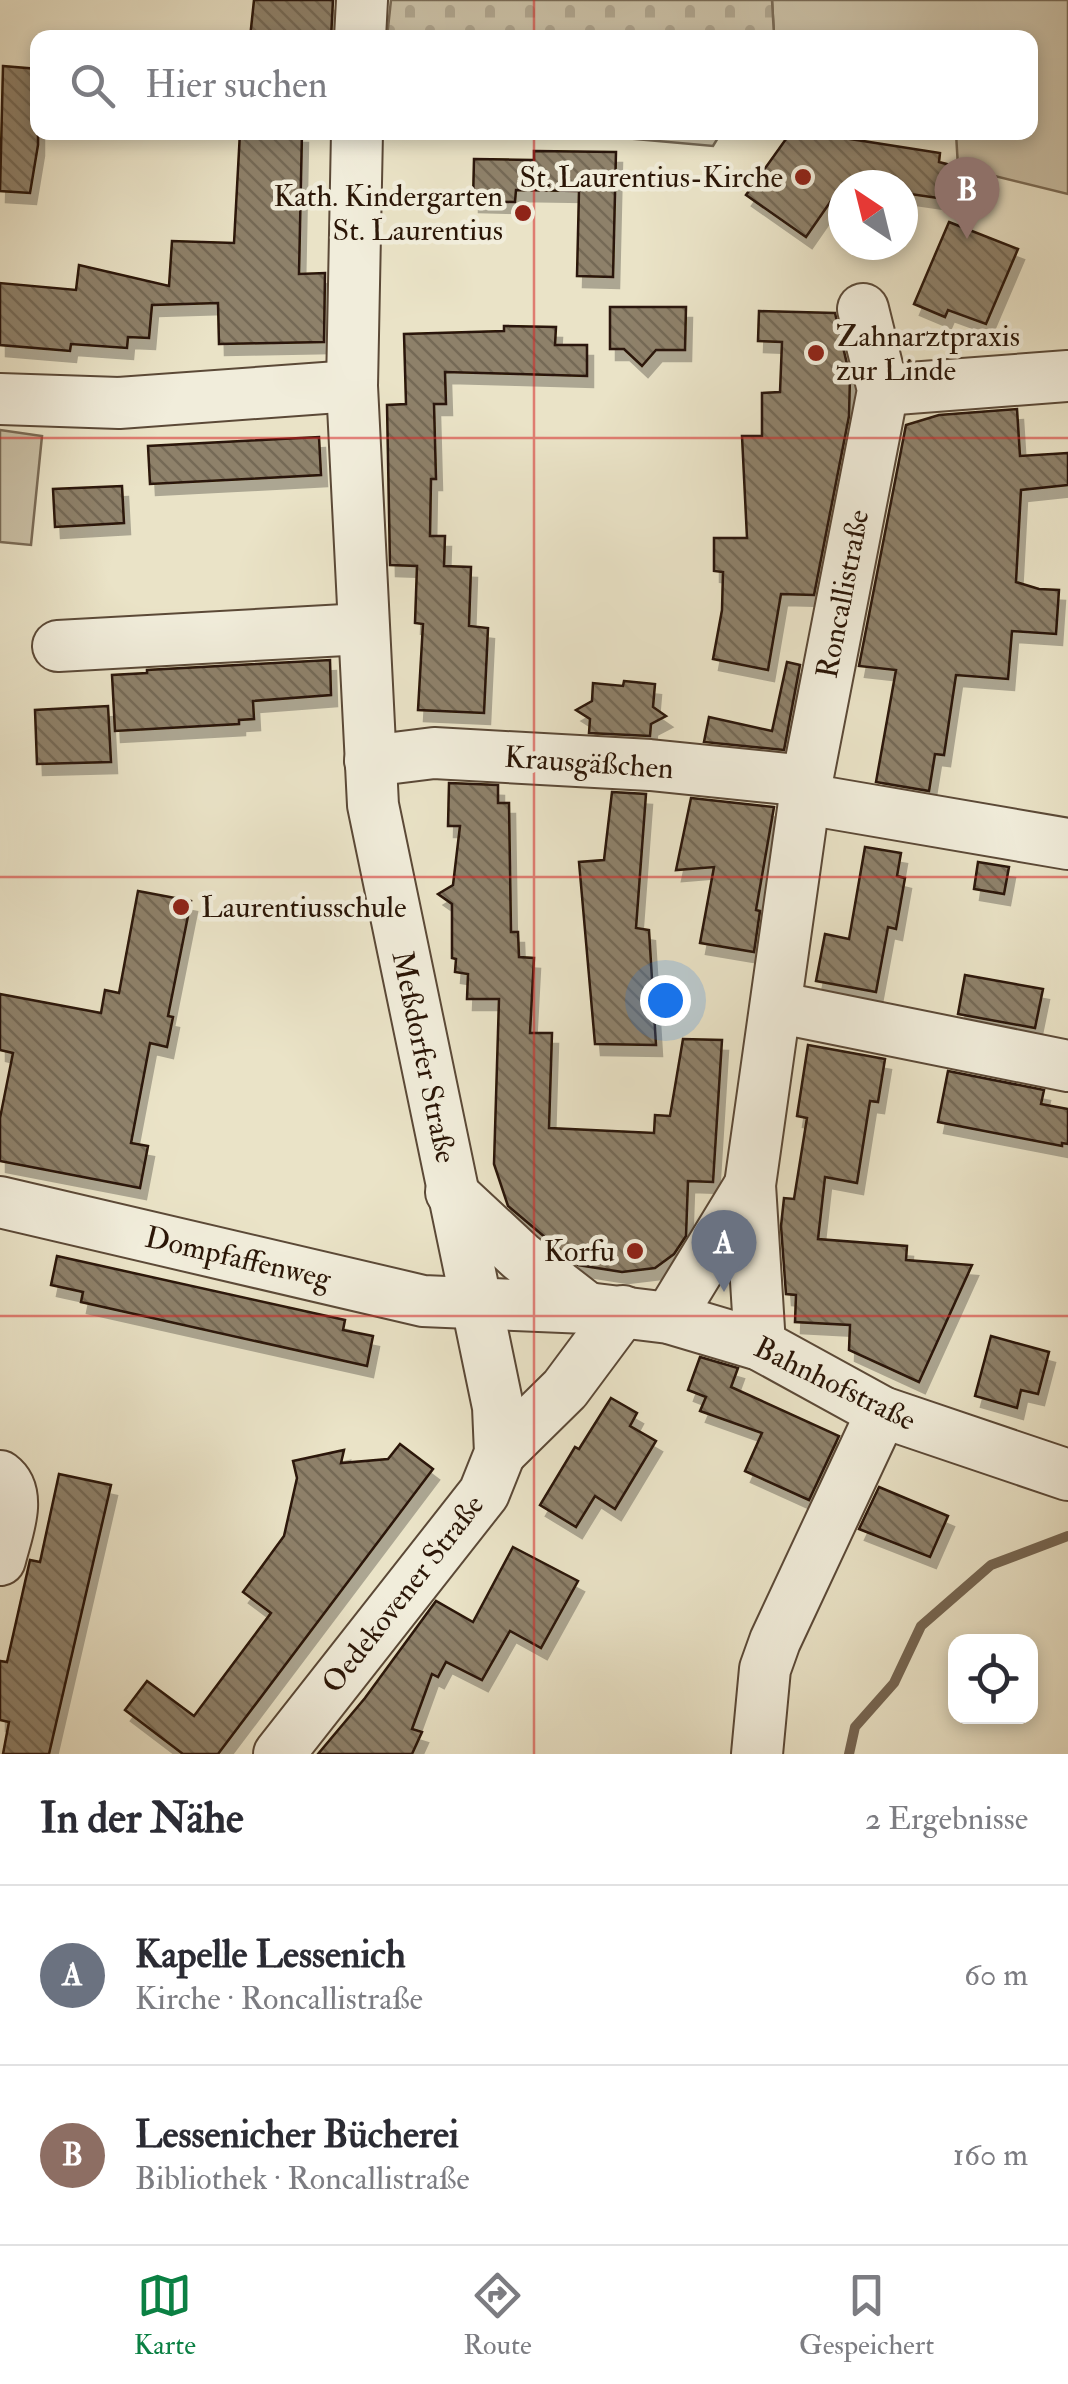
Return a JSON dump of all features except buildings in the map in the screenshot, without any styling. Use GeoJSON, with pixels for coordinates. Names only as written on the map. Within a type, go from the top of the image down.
{"type":"FeatureCollection","features":[{"type":"Feature","properties":{"kind":"street"},"geometry":{"type":"LineString","coordinates":[[360,30],[362,0]]}},
{"type":"Feature","properties":{"kind":"street","name":"Meßdorfer Straße"},"geometry":{"type":"LineString","coordinates":[[357,140],[352,386],[374,805],[451,1192],[478,1305]]}},
{"type":"Feature","properties":{"kind":"street","name":"Roncallistraße"},"geometry":{"type":"LineString","coordinates":[[760,1344],[750,1185],[807,790],[882,390],[863,310]]}},
{"type":"Feature","properties":{"kind":"street"},"geometry":{"type":"LineString","coordinates":[[882,390],[1068,376]]}},
{"type":"Feature","properties":{"kind":"street"},"geometry":{"type":"LineString","coordinates":[[0,399],[119,403],[352,386]]}},
{"type":"Feature","properties":{"kind":"street"},"geometry":{"type":"LineString","coordinates":[[58,646],[363,629]]}},
{"type":"Feature","properties":{"kind":"street","name":"Krausgäßchen"},"geometry":{"type":"LineString","coordinates":[[370,760],[434,753],[650,765],[807,790]]}},
{"type":"Feature","properties":{"kind":"street"},"geometry":{"type":"LineString","coordinates":[[807,790],[1068,844]]}},
{"type":"Feature","properties":{"kind":"street"},"geometry":{"type":"LineString","coordinates":[[776,1007],[1068,1066]]}},
{"type":"Feature","properties":{"kind":"street","name":"Roncallistraße"},"geometry":{"type":"LineString","coordinates":[[500,1453],[565,1390],[626,1312],[750,1185]]}},
{"type":"Feature","properties":{"kind":"street"},"geometry":{"type":"LineString","coordinates":[[451,1192],[521,1257],[626,1312]]}},
{"type":"Feature","properties":{"kind":"street","name":"Dompfaffenweg"},"geometry":{"type":"LineString","coordinates":[[0,1202],[423,1301],[478,1305]]}},
{"type":"Feature","properties":{"kind":"street","name":"Bahnhofstraße"},"geometry":{"type":"LineString","coordinates":[[478,1305],[626,1312],[760,1344],[882,1412],[1068,1475]]}},
{"type":"Feature","properties":{"kind":"street","name":"Oedekovener Straße"},"geometry":{"type":"LineString","coordinates":[[278,1754],[484,1493],[500,1453],[498,1407],[478,1305]]}},
{"type":"Feature","properties":{"kind":"street"},"geometry":{"type":"LineString","coordinates":[[758,1754],[765,1669],[774,1640],[882,1412]]}},
{"type":"Feature","properties":{"kind":"street"},"geometry":{"type":"LineString","coordinates":[[0,1476],[14,1496],[0,1560]]}},
{"type":"Feature","properties":{"kind":"green space"},"geometry":{"type":"Polygon","coordinates":[[[391,0],[772,0],[774,30],[388,30],[391,0]]]}},
{"type":"Feature","properties":{"kind":"green space"},"geometry":{"type":"Polygon","coordinates":[[[772,0],[1068,0],[1068,194],[958,167],[956,140],[1038,140],[1038,30],[774,30],[772,0]]]}},
{"type":"Feature","properties":{"kind":"green space"},"geometry":{"type":"Polygon","coordinates":[[[646,140],[716,140],[713,146],[646,140]]]}},
{"type":"Feature","properties":{"kind":"green space"},"geometry":{"type":"Polygon","coordinates":[[[0,430],[42,436],[31,545],[0,542],[0,430]]]}},
{"type":"Feature","properties":{"kind":"waterway"},"geometry":{"type":"LineString","coordinates":[[849,1754],[855,1727],[894,1683],[921,1626],[991,1565],[1068,1536]]}},
{"type":"Feature","properties":{"kind":"place","name":"St. Laurentius-Kirche"},"geometry":{"type":"Point","coordinates":[803,177]}},
{"type":"Feature","properties":{"kind":"place","name":"Kath. Kindergarten St. Laurentius"},"geometry":{"type":"Point","coordinates":[523,213]}},
{"type":"Feature","properties":{"kind":"place","name":"Lessenicher Bücherei"},"geometry":{"type":"Point","coordinates":[967,239]}},
{"type":"Feature","properties":{"kind":"place","name":"Zahnarztpraxis zur Linde"},"geometry":{"type":"Point","coordinates":[816,353]}},
{"type":"Feature","properties":{"kind":"place","name":"Laurentiusschule"},"geometry":{"type":"Point","coordinates":[181,907]}},
{"type":"Feature","properties":{"kind":"place","name":"Korfu"},"geometry":{"type":"Point","coordinates":[635,1251]}},
{"type":"Feature","properties":{"kind":"place","name":"Kapelle Lessenich"},"geometry":{"type":"Point","coordinates":[724,1292]}}]}
